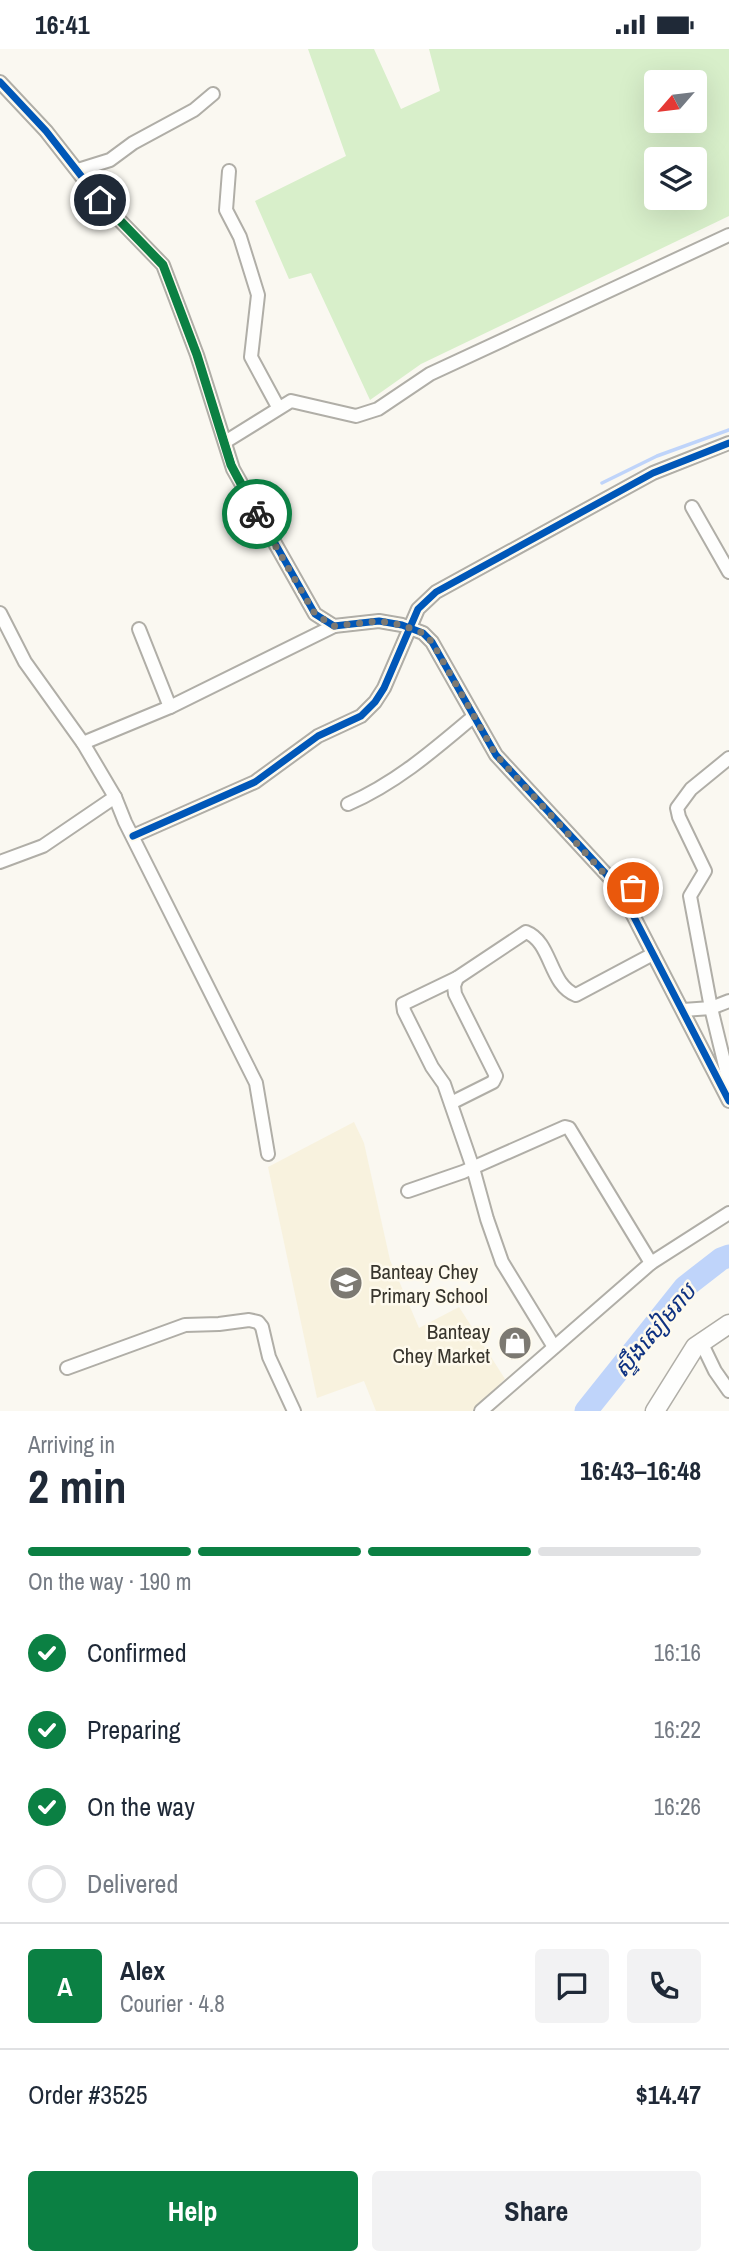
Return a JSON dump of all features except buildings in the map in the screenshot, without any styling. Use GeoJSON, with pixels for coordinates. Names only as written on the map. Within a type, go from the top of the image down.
{"type":"FeatureCollection","features":[{"type":"Feature","properties":{"kind":"street"},"geometry":{"type":"LineString","coordinates":[[0,82],[46,131],[100,200],[163,265],[197,355],[233,468],[315,614],[334,626]]}},
{"type":"Feature","properties":{"kind":"street"},"geometry":{"type":"LineString","coordinates":[[78,170],[110,160],[133,143],[194,110],[213,94]]}},
{"type":"Feature","properties":{"kind":"street"},"geometry":{"type":"LineString","coordinates":[[229,171],[226,210],[240,237],[258,295],[251,357],[278,407]]}},
{"type":"Feature","properties":{"kind":"street"},"geometry":{"type":"LineString","coordinates":[[225,442],[291,401],[356,416],[378,409],[430,375],[729,235]]}},
{"type":"Feature","properties":{"kind":"street"},"geometry":{"type":"LineString","coordinates":[[134,837],[255,782],[318,736],[361,716],[384,688],[406,626],[436,592],[653,473],[729,443]]}},
{"type":"Feature","properties":{"kind":"street"},"geometry":{"type":"LineString","coordinates":[[692,507],[729,572]]}},
{"type":"Feature","properties":{"kind":"street"},"geometry":{"type":"LineString","coordinates":[[0,613],[25,661],[83,743],[134,837],[256,1083],[268,1154]]}},
{"type":"Feature","properties":{"kind":"street"},"geometry":{"type":"LineString","coordinates":[[83,743],[170,707],[334,626],[384,622],[406,626],[423,633],[432,642],[496,755],[621,892],[729,1101]]}},
{"type":"Feature","properties":{"kind":"street"},"geometry":{"type":"LineString","coordinates":[[139,629],[170,707]]}},
{"type":"Feature","properties":{"kind":"street"},"geometry":{"type":"LineString","coordinates":[[348,804],[374,793],[405,772],[473,716]]}},
{"type":"Feature","properties":{"kind":"street"},"geometry":{"type":"LineString","coordinates":[[729,758],[691,789],[677,809],[705,871],[690,896],[711,1008],[729,1082]]}},
{"type":"Feature","properties":{"kind":"street"},"geometry":{"type":"LineString","coordinates":[[0,862],[43,846],[115,802]]}},
{"type":"Feature","properties":{"kind":"street"},"geometry":{"type":"LineString","coordinates":[[621,892],[631,887],[638,891],[652,884]]}},
{"type":"Feature","properties":{"kind":"street"},"geometry":{"type":"LineString","coordinates":[[554,1347],[502,1262],[444,1084],[432,1067],[403,1004],[457,978],[526,932],[535,937],[562,986],[576,995],[653,954]]}},
{"type":"Feature","properties":{"kind":"street"},"geometry":{"type":"LineString","coordinates":[[451,1103],[493,1082],[496,1076],[455,994],[457,978]]}},
{"type":"Feature","properties":{"kind":"street"},"geometry":{"type":"LineString","coordinates":[[683,1010],[711,1008],[729,1001]]}},
{"type":"Feature","properties":{"kind":"street"},"geometry":{"type":"LineString","coordinates":[[408,1191],[473,1168],[565,1127],[569,1128],[651,1263]]}},
{"type":"Feature","properties":{"kind":"street"},"geometry":{"type":"LineString","coordinates":[[481,1411],[651,1263],[729,1213]]}},
{"type":"Feature","properties":{"kind":"street"},"geometry":{"type":"LineString","coordinates":[[67,1368],[185,1325],[249,1320],[258,1322],[262,1327],[269,1357],[294,1411]]}},
{"type":"Feature","properties":{"kind":"street"},"geometry":{"type":"LineString","coordinates":[[655,1411],[701,1342],[729,1324]]}},
{"type":"Feature","properties":{"kind":"street"},"geometry":{"type":"LineString","coordinates":[[701,1342],[729,1391]]}},
{"type":"Feature","properties":{"kind":"shaded area","name":"Banteay Chey Primary School"},"geometry":{"type":"Polygon","coordinates":[[[354,1122],[364,1143],[390,1260],[419,1328],[459,1307],[505,1379],[472,1411],[376,1411],[364,1381],[317,1398],[268,1167],[354,1122]]]}},
{"type":"Feature","properties":{"kind":"green space"},"geometry":{"type":"Polygon","coordinates":[[[308,49],[374,49],[401,109],[440,91],[429,49],[729,49],[729,216],[421,364],[370,400],[311,273],[289,279],[255,201],[346,156],[308,49]]]}},
{"type":"Feature","properties":{"kind":"waterway"},"geometry":{"type":"LineString","coordinates":[[602,483],[657,456],[729,430]]}},
{"type":"Feature","properties":{"kind":"waterway","name":"ស្ទឹងសៀមរាប"},"geometry":{"type":"LineString","coordinates":[[586,1411],[685,1287],[721,1259],[729,1256]]}},
{"type":"Feature","properties":{"kind":"cycle path"},"geometry":{"type":"LineString","coordinates":[[0,82],[46,131],[100,200],[163,265],[197,355],[233,469],[315,614],[334,626],[379,621],[402,625],[423,633],[432,642],[496,755],[619,888],[729,1101]]}},
{"type":"Feature","properties":{"kind":"cycle path"},"geometry":{"type":"LineString","coordinates":[[133,836],[255,782],[318,736],[361,716],[384,688],[418,609],[436,592],[653,473],[729,443]]}},
{"type":"Feature","properties":{"kind":"way so far"},"geometry":{"type":"LineString","coordinates":[[257,514],[315,614],[334,626],[379,621],[402,625],[423,633],[432,642],[496,755],[615,882],[621,892],[633,888]]}},
{"type":"Feature","properties":{"kind":"place","name":"Banteay Chey Primary School"},"geometry":{"type":"Point","coordinates":[346,1283]}},
{"type":"Feature","properties":{"kind":"place","name":"Banteay Chey Market"},"geometry":{"type":"Point","coordinates":[515,1343]}},
{"type":"Feature","properties":{"kind":"route"},"geometry":{"type":"LineString","coordinates":[[100,200],[163,265],[197,355],[231,465],[257,514]]}}]}
